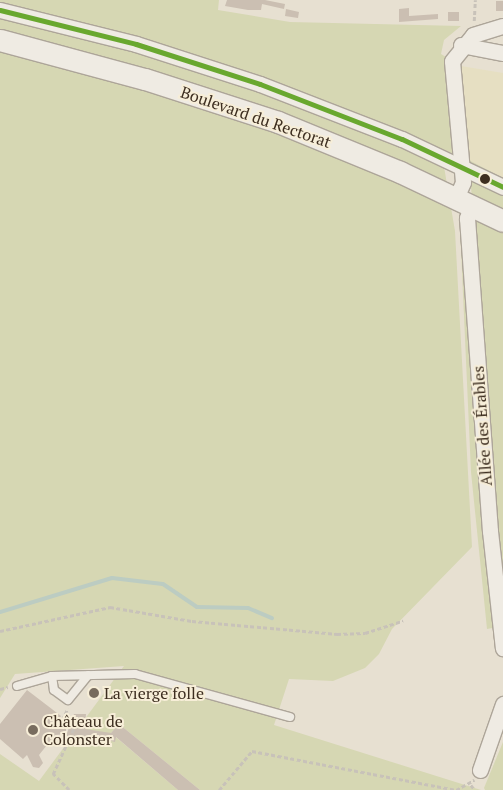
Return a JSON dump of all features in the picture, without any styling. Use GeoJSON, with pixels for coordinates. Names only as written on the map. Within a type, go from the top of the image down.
{"type":"FeatureCollection","features":[{"type":"Feature","properties":{"kind":"main road","name":"Boulevard du Rectorat"},"geometry":{"type":"LineString","coordinates":[[0,40],[145,78],[278,122],[463,201],[503,222]]}},
{"type":"Feature","properties":{"kind":"street"},"geometry":{"type":"LineString","coordinates":[[0,10],[136,44],[260,84],[344,115],[503,187]]}},
{"type":"Feature","properties":{"kind":"street"},"geometry":{"type":"LineString","coordinates":[[461,45],[473,35],[503,26]]}},
{"type":"Feature","properties":{"kind":"street"},"geometry":{"type":"LineString","coordinates":[[461,45],[503,53]]}},
{"type":"Feature","properties":{"kind":"street","name":"Allée des Érables"},"geometry":{"type":"LineString","coordinates":[[461,45],[452,61],[462,167],[463,201],[467,218],[490,531],[503,648]]}},
{"type":"Feature","properties":{"kind":"street"},"geometry":{"type":"LineString","coordinates":[[480,770],[503,704]]}},
{"type":"Feature","properties":{"kind":"lane"},"geometry":{"type":"LineString","coordinates":[[18,686],[52,676],[135,674],[290,716]]}},
{"type":"Feature","properties":{"kind":"lane"},"geometry":{"type":"LineString","coordinates":[[52,676],[54,690],[68,700],[88,675]]}},
{"type":"Feature","properties":{"kind":"path"},"geometry":{"type":"LineString","coordinates":[[473,35],[475,0]]}},
{"type":"Feature","properties":{"kind":"path"},"geometry":{"type":"LineString","coordinates":[[0,631],[110,607],[192,621],[337,634],[366,633],[403,621]]}},
{"type":"Feature","properties":{"kind":"path"},"geometry":{"type":"LineString","coordinates":[[69,790],[53,774],[79,716]]}},
{"type":"Feature","properties":{"kind":"path"},"geometry":{"type":"LineString","coordinates":[[219,790],[252,751],[456,790],[471,784],[480,770]]}},
{"type":"Feature","properties":{"kind":"path"},"geometry":{"type":"LineString","coordinates":[[471,784],[475,790]]}},
{"type":"Feature","properties":{"kind":"shaded area"},"geometry":{"type":"Polygon","coordinates":[[[461,66],[503,73],[503,178],[469,160],[461,66]]]}},
{"type":"Feature","properties":{"kind":"green space"},"geometry":{"type":"Polygon","coordinates":[[[0,0],[219,0],[218,10],[290,22],[461,26],[444,40],[441,54],[461,66],[469,160],[441,149],[455,231],[472,547],[392,629],[379,654],[365,668],[333,681],[289,679],[274,725],[481,790],[200,790],[119,724],[111,733],[178,790],[0,790],[0,754],[39,781],[124,666],[15,674],[0,698],[0,0]]]}},
{"type":"Feature","properties":{"kind":"green space"},"geometry":{"type":"Polygon","coordinates":[[[469,160],[503,178],[503,626],[487,629],[471,472],[460,227],[475,240],[469,160]]]}},
{"type":"Feature","properties":{"kind":"green space"},"geometry":{"type":"Polygon","coordinates":[[[503,742],[503,790],[485,790],[484,788],[503,742]]]}},
{"type":"Feature","properties":{"kind":"building"},"geometry":{"type":"Polygon","coordinates":[[[227,0],[265,0],[285,4],[284,9],[262,4],[261,10],[248,10],[225,6],[227,0]]]}},
{"type":"Feature","properties":{"kind":"building"},"geometry":{"type":"Polygon","coordinates":[[[496,1],[503,1],[503,11],[496,11],[496,1]]]}},
{"type":"Feature","properties":{"kind":"building"},"geometry":{"type":"Polygon","coordinates":[[[409,8],[409,16],[438,14],[438,19],[399,22],[399,9],[409,8]]]}},
{"type":"Feature","properties":{"kind":"building"},"geometry":{"type":"Polygon","coordinates":[[[286,9],[299,12],[298,18],[285,16],[286,9]]]}},
{"type":"Feature","properties":{"kind":"building"},"geometry":{"type":"Polygon","coordinates":[[[448,12],[459,12],[459,21],[448,21],[448,12]]]}},
{"type":"Feature","properties":{"kind":"building","name":"Château de Colonster"},"geometry":{"type":"Polygon","coordinates":[[[27,690],[61,716],[54,726],[66,727],[66,734],[55,735],[39,755],[43,763],[39,768],[33,767],[27,755],[23,759],[0,739],[0,724],[27,690]]]}},
{"type":"Feature","properties":{"kind":"building"},"geometry":{"type":"Polygon","coordinates":[[[74,714],[86,714],[85,729],[111,733],[119,724],[200,790],[178,790],[116,737],[115,742],[95,737],[90,746],[66,736],[74,714]]]}},
{"type":"Feature","properties":{"kind":"waterway"},"geometry":{"type":"LineString","coordinates":[[0,612],[112,578],[163,584],[197,607],[248,608],[272,618]]}},
{"type":"Feature","properties":{"kind":"transit line"},"geometry":{"type":"LineString","coordinates":[[0,10],[136,44],[260,84],[402,139],[503,187]]}},
{"type":"Feature","properties":{"kind":"place","name":"La vierge folle"},"geometry":{"type":"Point","coordinates":[94,693]}},
{"type":"Feature","properties":{"kind":"place","name":"Château de Colonster"},"geometry":{"type":"Point","coordinates":[33,730]}}]}
